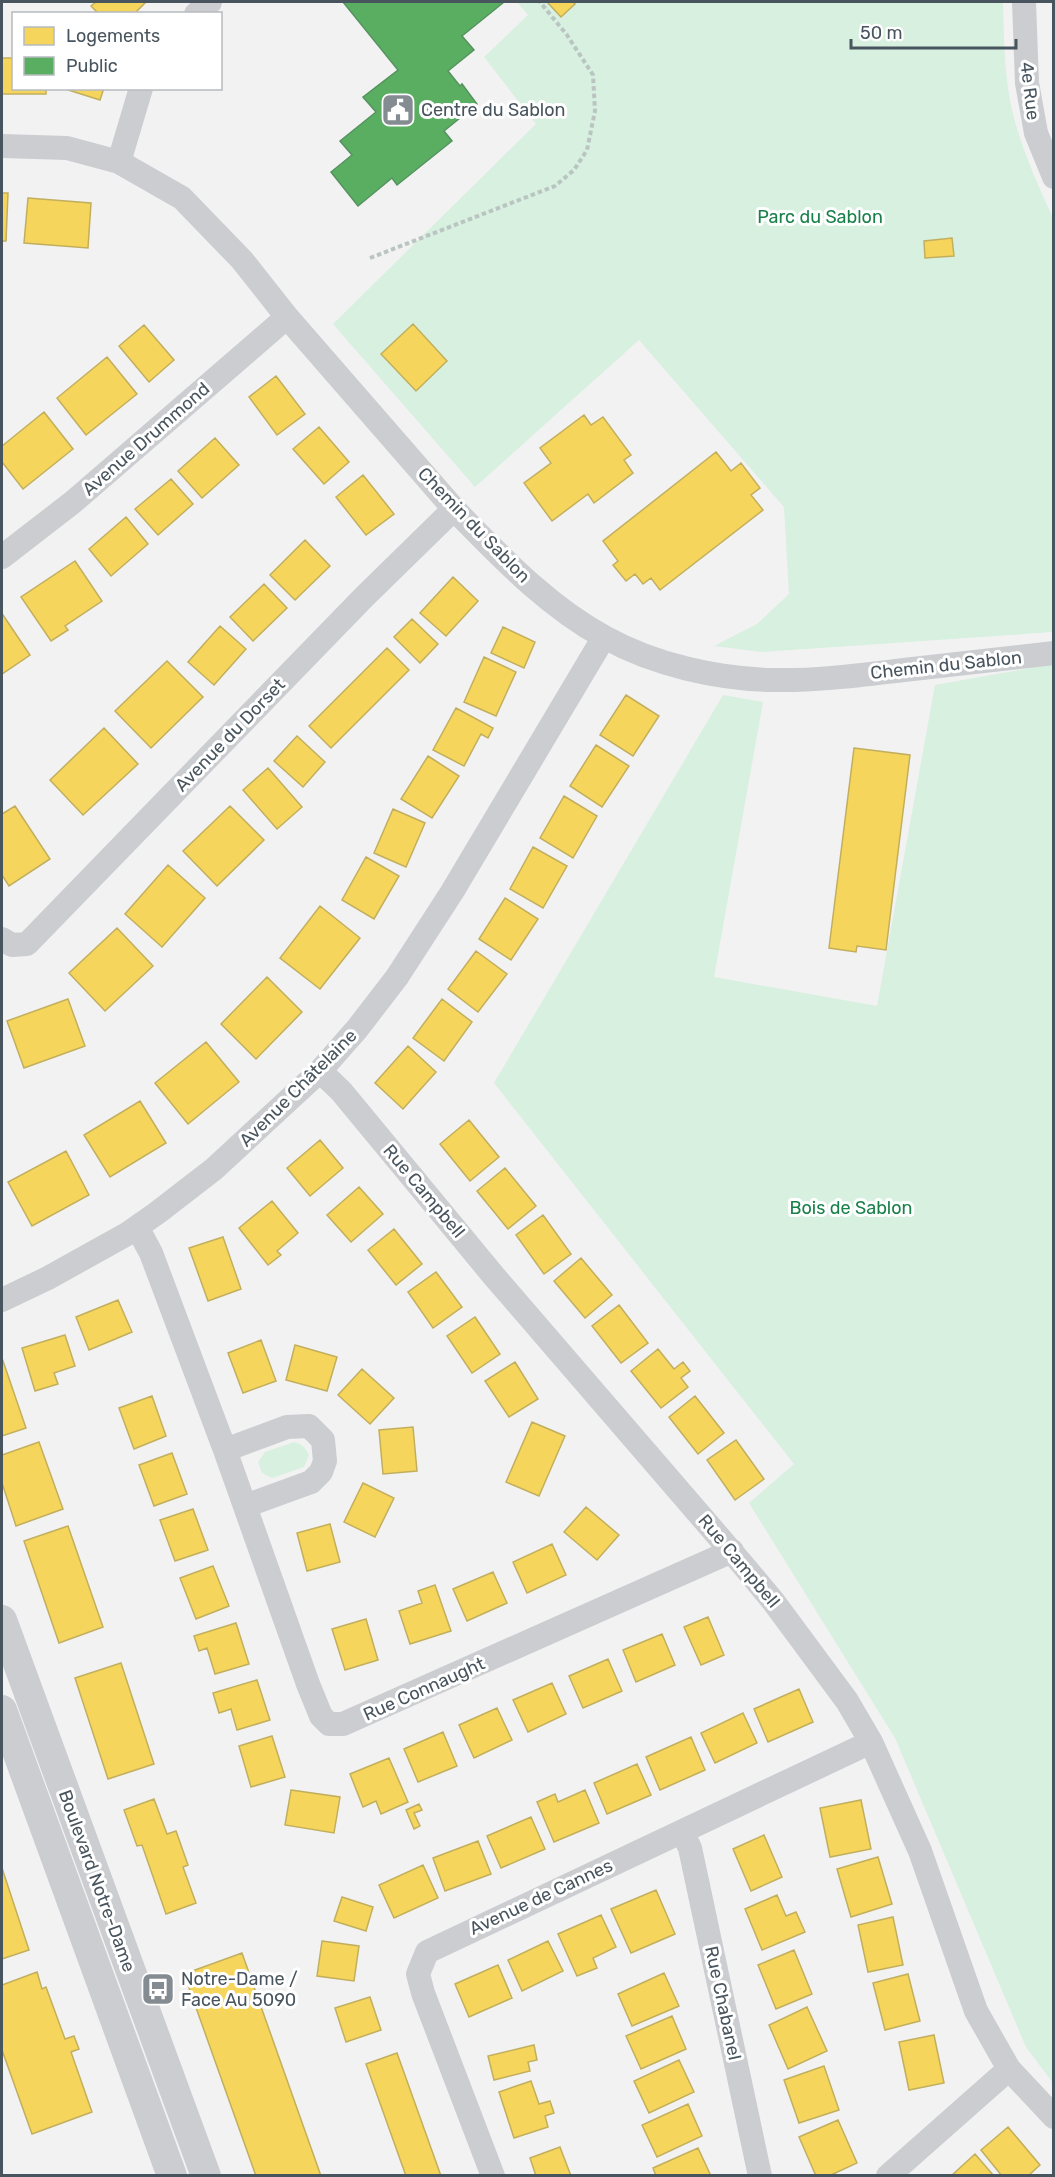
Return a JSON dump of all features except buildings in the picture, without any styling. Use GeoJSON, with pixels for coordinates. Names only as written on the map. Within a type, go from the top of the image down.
{"type":"FeatureCollection","features":[{"type":"Feature","properties":{"kind":"street"},"geometry":{"type":"LineString","coordinates":[[198,12],[210,2]]}},
{"type":"Feature","properties":{"kind":"street","name":"4e Rue"},"geometry":{"type":"LineString","coordinates":[[1024,2],[1026,83],[1036,133],[1053,177]]}},
{"type":"Feature","properties":{"kind":"street"},"geometry":{"type":"LineString","coordinates":[[119,162],[140,90]]}},
{"type":"Feature","properties":{"kind":"street","name":"Chemin du Sablon"},"geometry":{"type":"LineString","coordinates":[[2,146],[67,148],[119,162],[182,198],[242,260],[287,317],[454,509],[510,566],[541,593],[604,637],[649,656],[698,670],[739,678],[773,680],[858,675],[1053,653]]}},
{"type":"Feature","properties":{"kind":"street","name":"Avenue Drummond"},"geometry":{"type":"LineString","coordinates":[[2,557],[73,501],[287,317]]}},
{"type":"Feature","properties":{"kind":"street","name":"Avenue du Dorset"},"geometry":{"type":"LineString","coordinates":[[2,939],[12,945],[27,944],[364,597],[454,509]]}},
{"type":"Feature","properties":{"kind":"street","name":"Avenue Châtelaine"},"geometry":{"type":"LineString","coordinates":[[2,1300],[48,1278],[137,1227],[214,1169],[320,1071],[357,1029],[397,977],[452,892],[604,637]]}},
{"type":"Feature","properties":{"kind":"street","name":"Rue Campbell"},"geometry":{"type":"LineString","coordinates":[[320,1071],[341,1091],[493,1275],[732,1551],[773,1601],[847,1701],[872,1742],[920,1851],[975,2011],[1009,2069],[1053,2117]]}},
{"type":"Feature","properties":{"kind":"street","name":"Rue Connaught"},"geometry":{"type":"LineString","coordinates":[[137,1227],[151,1253],[225,1450],[308,1684],[321,1716],[329,1724],[343,1724],[732,1551]]}},
{"type":"Feature","properties":{"kind":"street"},"geometry":{"type":"LineString","coordinates":[[225,1450],[287,1427],[309,1426],[322,1440],[326,1461],[321,1472],[311,1482],[245,1506]]}},
{"type":"Feature","properties":{"kind":"street","name":"Boulevard Notre-Dame"},"geometry":{"type":"LineString","coordinates":[[2,1620],[206,2175]]}},
{"type":"Feature","properties":{"kind":"street","name":"Boulevard Notre-Dame"},"geometry":{"type":"LineString","coordinates":[[2,1710],[172,2175]]}},
{"type":"Feature","properties":{"kind":"street","name":"Avenue de Cannes"},"geometry":{"type":"LineString","coordinates":[[493,2175],[423,1993],[418,1974],[427,1952],[872,1742]]}},
{"type":"Feature","properties":{"kind":"street","name":"Rue Chabanel"},"geometry":{"type":"LineString","coordinates":[[682,1832],[690,1848],[760,2175]]}},
{"type":"Feature","properties":{"kind":"street"},"geometry":{"type":"LineString","coordinates":[[888,2175],[1009,2069]]}},
{"type":"Feature","properties":{"kind":"path"},"geometry":{"type":"LineString","coordinates":[[370,258],[555,186],[574,170],[587,150],[595,111],[593,75],[567,35],[540,2]]}},
{"type":"Feature","properties":{"kind":"green space","name":"Parc du Sablon"},"geometry":{"type":"Polygon","coordinates":[[[517,2],[1003,2],[1006,75],[1014,118],[1026,156],[1053,218],[1053,632],[762,652],[714,646],[757,624],[789,594],[784,507],[639,340],[475,487],[333,324],[536,124],[484,57],[528,15],[517,2]]]}},
{"type":"Feature","properties":{"kind":"green space","name":"Bois de Sablon"},"geometry":{"type":"Polygon","coordinates":[[[1053,664],[1053,2083],[1026,2047],[895,1738],[749,1503],[794,1464],[494,1083],[723,695],[763,702],[714,977],[877,1006],[935,685],[1053,664]]]}},
{"type":"Feature","properties":{"kind":"green space"},"geometry":{"type":"Polygon","coordinates":[[[294,1442],[303,1446],[309,1455],[304,1467],[272,1478],[262,1473],[258,1462],[265,1452],[294,1442]]]}},
{"type":"Feature","properties":{"kind":"place","name":"Centre du Sablon"},"geometry":{"type":"Point","coordinates":[398,110]}},
{"type":"Feature","properties":{"kind":"place","name":"Notre-Dame / Face Au 5090"},"geometry":{"type":"Point","coordinates":[158,1989]}}]}
